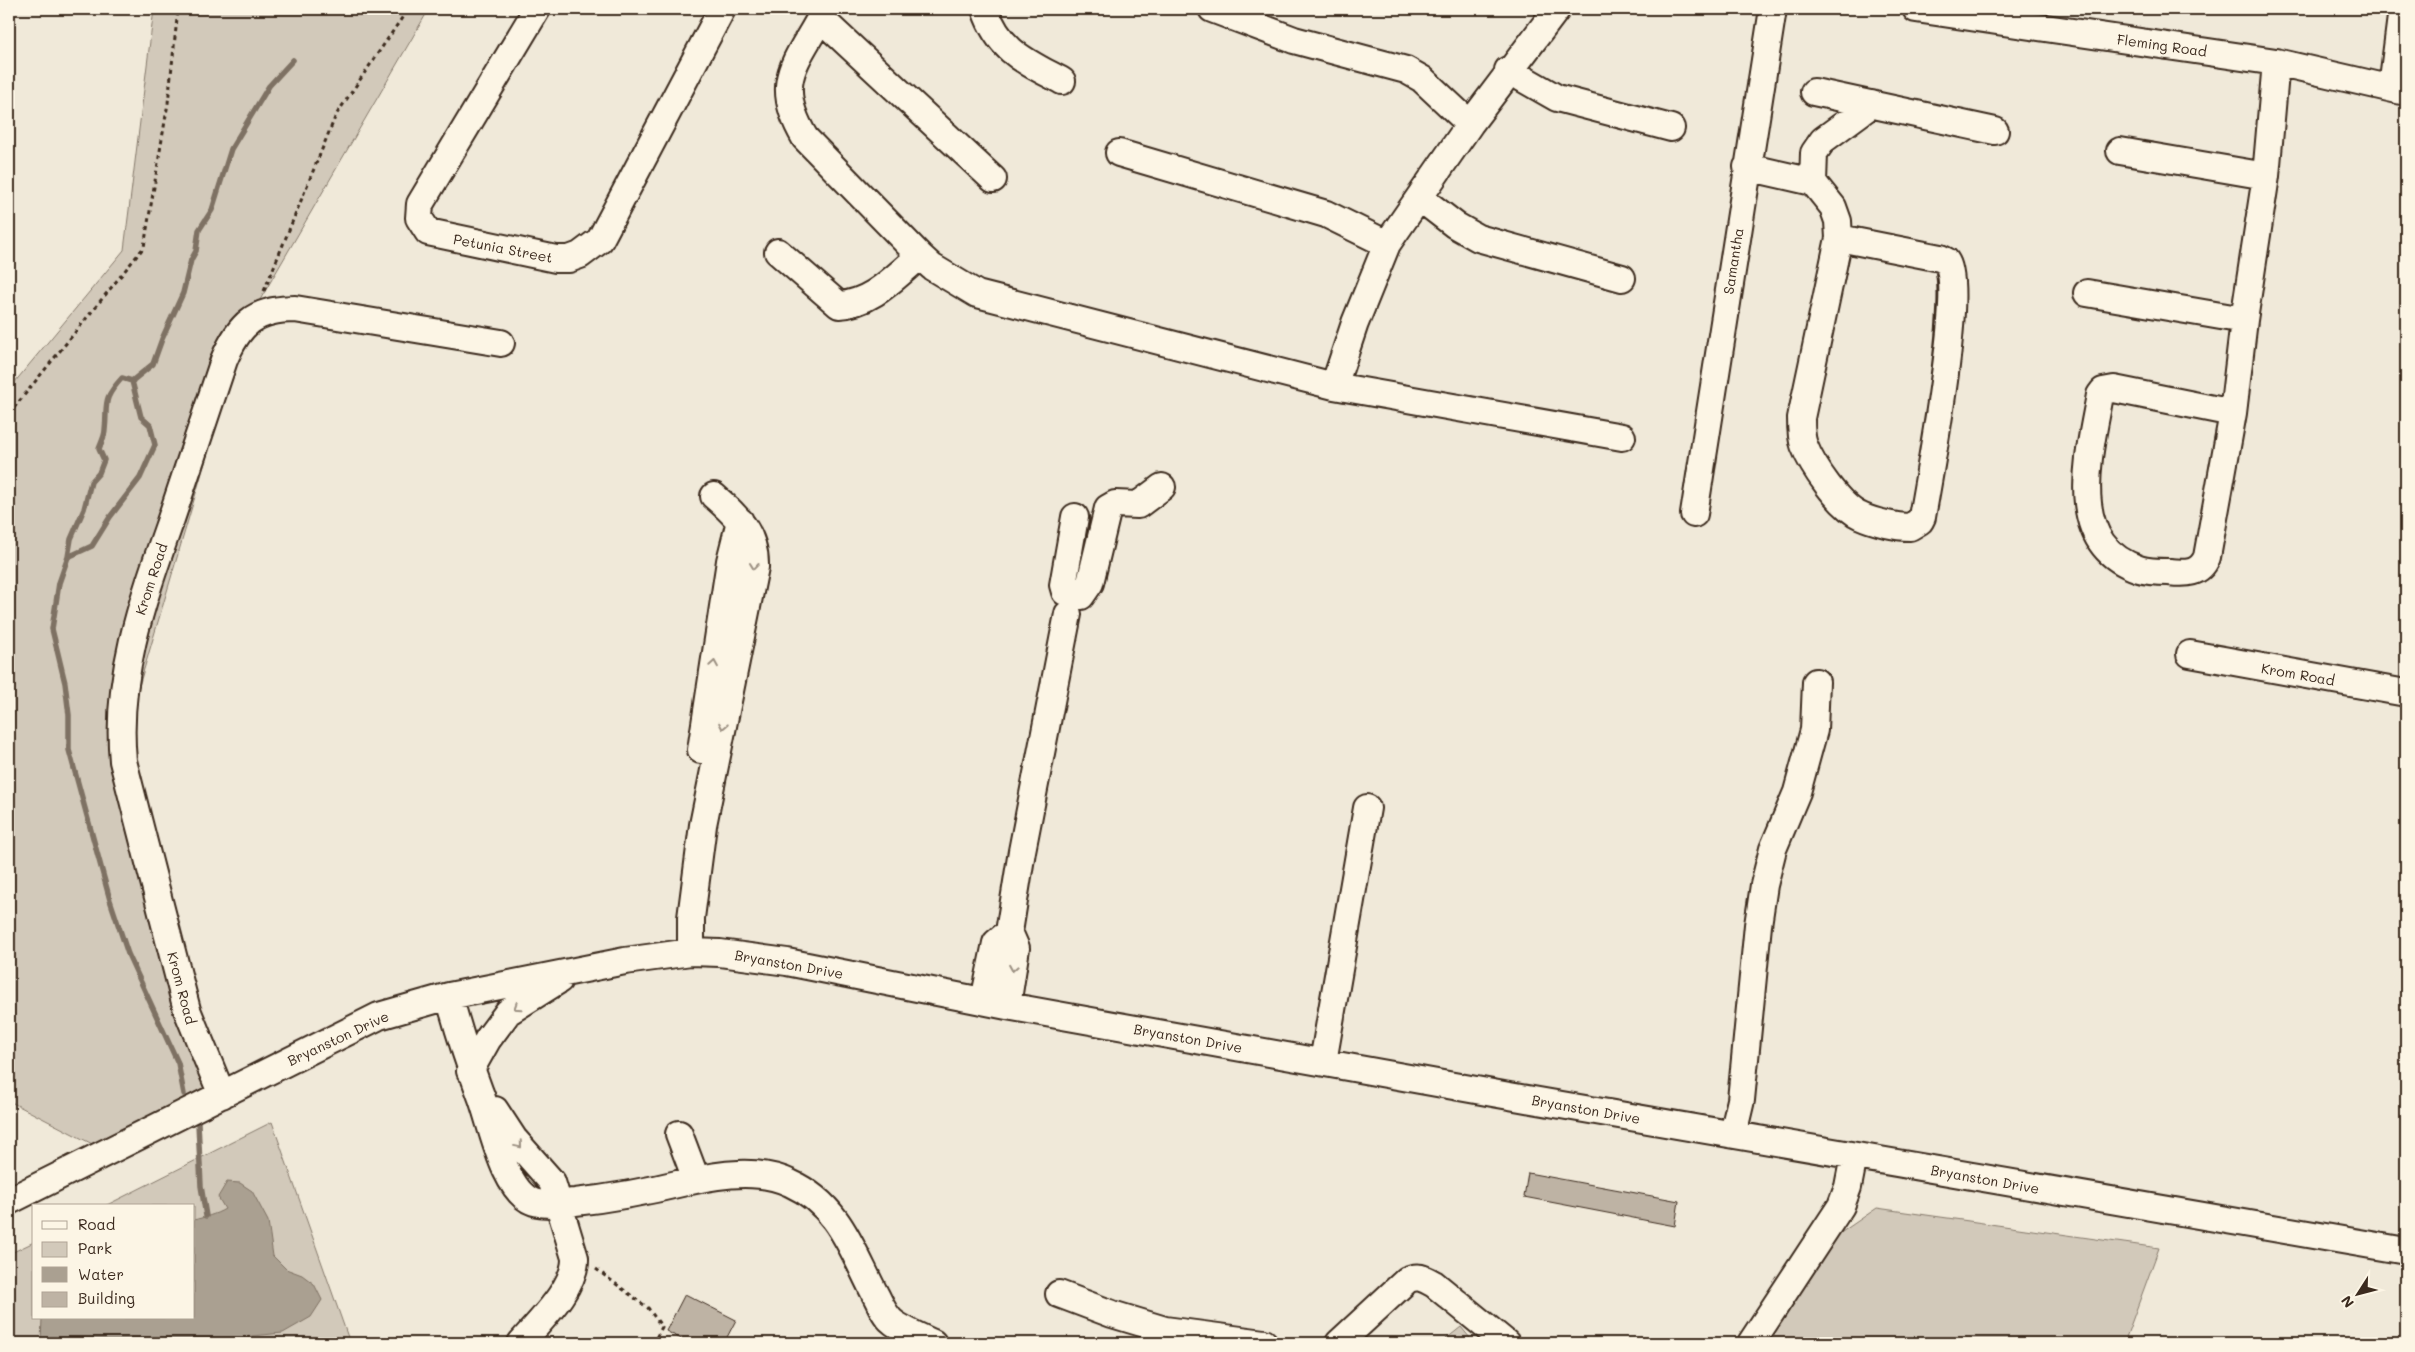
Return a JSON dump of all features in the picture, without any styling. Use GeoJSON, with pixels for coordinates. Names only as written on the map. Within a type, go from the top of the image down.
{"type":"FeatureCollection","features":[{"type":"Feature","properties":{"kind":"street","name":"Petunia Street"},"geometry":{"type":"LineString","coordinates":[[537,9],[420,204],[419,218],[428,232],[526,253],[569,259],[580,255],[600,240],[722,9]]}},
{"type":"Feature","properties":{"kind":"street"},"geometry":{"type":"LineString","coordinates":[[985,9],[991,27],[1009,49],[1020,58],[1062,81]]}},
{"type":"Feature","properties":{"kind":"street"},"geometry":{"type":"LineString","coordinates":[[1212,9],[1294,40],[1406,70],[1422,79],[1470,124]]}},
{"type":"Feature","properties":{"kind":"street"},"geometry":{"type":"LineString","coordinates":[[1334,386],[1355,323],[1388,244],[1508,70],[1557,9]]}},
{"type":"Feature","properties":{"kind":"street","name":"Samantha"},"geometry":{"type":"LineString","coordinates":[[1694,514],[1747,167],[1774,9]]}},
{"type":"Feature","properties":{"kind":"street","name":"Fleming Road"},"geometry":{"type":"LineString","coordinates":[[1916,9],[2276,62],[2399,90]]}},
{"type":"Feature","properties":{"kind":"street"},"geometry":{"type":"LineString","coordinates":[[2399,90],[2402,9]]}},
{"type":"Feature","properties":{"kind":"street"},"geometry":{"type":"LineString","coordinates":[[993,179],[823,14],[790,74],[788,95],[793,118],[805,138],[920,256],[932,267],[977,294],[1334,386],[1622,436]]}},
{"type":"Feature","properties":{"kind":"street"},"geometry":{"type":"LineString","coordinates":[[2233,413],[2114,388],[2103,390],[2100,395],[2087,476],[2089,519],[2104,546],[2124,563],[2141,570],[2186,574],[2191,573],[2204,564],[2233,413],[2244,320],[2266,176],[2276,62]]}},
{"type":"Feature","properties":{"kind":"street"},"geometry":{"type":"LineString","coordinates":[[1508,70],[1557,98],[1670,128]]}},
{"type":"Feature","properties":{"kind":"street"},"geometry":{"type":"LineString","coordinates":[[1814,92],[1995,131]]}},
{"type":"Feature","properties":{"kind":"street"},"geometry":{"type":"LineString","coordinates":[[1813,182],[1814,153],[1823,140],[1872,104]]}},
{"type":"Feature","properties":{"kind":"street"},"geometry":{"type":"LineString","coordinates":[[2120,151],[2266,176]]}},
{"type":"Feature","properties":{"kind":"street"},"geometry":{"type":"LineString","coordinates":[[1119,153],[1326,214],[1388,244]]}},
{"type":"Feature","properties":{"kind":"street"},"geometry":{"type":"LineString","coordinates":[[1747,167],[1813,182],[1833,207],[1838,221],[1839,238],[1801,418],[1804,444],[1831,488],[1844,503],[1860,516],[1910,527],[1920,521],[1922,517],[1949,336],[1952,273],[1946,261],[1940,258],[1839,238]]}},
{"type":"Feature","properties":{"kind":"street"},"geometry":{"type":"LineString","coordinates":[[1420,198],[1455,225],[1478,238],[1622,278]]}},
{"type":"Feature","properties":{"kind":"street"},"geometry":{"type":"LineString","coordinates":[[778,252],[839,305],[853,304],[878,291],[920,256]]}},
{"type":"Feature","properties":{"kind":"street"},"geometry":{"type":"LineString","coordinates":[[2087,293],[2244,320]]}},
{"type":"Feature","properties":{"kind":"street"},"geometry":{"type":"LineString","coordinates":[[253,317],[278,309],[294,309],[501,343]]}},
{"type":"Feature","properties":{"kind":"street","name":"Krom Road"},"geometry":{"type":"LineString","coordinates":[[222,1095],[187,1010],[124,768],[120,733],[122,706],[134,629],[146,591],[224,360],[238,333],[253,317]]}},
{"type":"Feature","properties":{"kind":"street"},"geometry":{"type":"LineString","coordinates":[[995,1003],[1016,948],[1009,932],[1022,851],[1071,601],[1090,583],[1108,508],[1115,504],[1138,505],[1152,497],[1162,487]]}},
{"type":"Feature","properties":{"kind":"street"},"geometry":{"type":"LineString","coordinates":[[680,953],[691,918],[704,825],[755,567],[753,544],[740,521],[714,496]]}},
{"type":"Feature","properties":{"kind":"street"},"geometry":{"type":"LineString","coordinates":[[1071,601],[1063,585],[1075,517]]}},
{"type":"Feature","properties":{"kind":"street","name":"Krom Road"},"geometry":{"type":"LineString","coordinates":[[2190,654],[2406,693]]}},
{"type":"Feature","properties":{"kind":"street"},"geometry":{"type":"LineString","coordinates":[[1733,1134],[1742,1092],[1758,926],[1764,885],[1773,848],[1797,792],[1814,730],[1816,682]]}},
{"type":"Feature","properties":{"kind":"street"},"geometry":{"type":"LineString","coordinates":[[1323,1062],[1367,808]]}},
{"type":"Feature","properties":{"kind":"street","name":"Bryanston Drive"},"geometry":{"type":"LineString","coordinates":[[9,1201],[379,1016],[449,996],[572,971],[680,953],[760,958],[995,1003],[1323,1062],[2406,1251]]}},
{"type":"Feature","properties":{"kind":"street"},"geometry":{"type":"LineString","coordinates":[[475,1082],[488,1039],[508,1012],[572,971]]}},
{"type":"Feature","properties":{"kind":"street"},"geometry":{"type":"LineString","coordinates":[[449,996],[475,1082],[514,1139],[547,1175],[556,1191],[575,1258],[576,1267],[568,1282],[521,1343]]}},
{"type":"Feature","properties":{"kind":"street"},"geometry":{"type":"LineString","coordinates":[[679,1134],[696,1179]]}},
{"type":"Feature","properties":{"kind":"street"},"geometry":{"type":"LineString","coordinates":[[1751,1343],[1841,1206],[1848,1187],[1854,1156]]}},
{"type":"Feature","properties":{"kind":"street"},"geometry":{"type":"LineString","coordinates":[[559,1204],[624,1197],[696,1179],[756,1174],[789,1182],[807,1192],[824,1206],[848,1237],[863,1271],[888,1318],[933,1343]]}},
{"type":"Feature","properties":{"kind":"street"},"geometry":{"type":"LineString","coordinates":[[1340,1343],[1407,1280],[1415,1276],[1434,1284],[1506,1343]]}},
{"type":"Feature","properties":{"kind":"street"},"geometry":{"type":"LineString","coordinates":[[1059,1294],[1112,1314],[1165,1330],[1264,1343]]}},
{"type":"Feature","properties":{"kind":"path"},"geometry":{"type":"LineString","coordinates":[[9,414],[144,247],[168,103],[178,9]]}},
{"type":"Feature","properties":{"kind":"path"},"geometry":{"type":"LineString","coordinates":[[253,317],[336,115],[408,9]]}},
{"type":"Feature","properties":{"kind":"path"},"geometry":{"type":"LineString","coordinates":[[575,1258],[601,1272],[648,1308],[662,1328],[653,1343]]}},
{"type":"Feature","properties":{"kind":"green space"},"geometry":{"type":"Polygon","coordinates":[[[154,9],[429,9],[246,324],[121,747],[220,1090],[102,1149],[9,1101],[9,389],[124,250],[154,9]]]}},
{"type":"Feature","properties":{"kind":"green space"},"geometry":{"type":"Polygon","coordinates":[[[272,1122],[350,1343],[9,1343],[9,1254],[32,1243],[32,1320],[195,1320],[195,1204],[109,1204],[272,1122]]]}},
{"type":"Feature","properties":{"kind":"green space"},"geometry":{"type":"Polygon","coordinates":[[[1877,1208],[2159,1248],[2124,1343],[1764,1343],[1839,1234],[1877,1208]]]}},
{"type":"Feature","properties":{"kind":"green space"},"geometry":{"type":"Polygon","coordinates":[[[1461,1327],[1474,1343],[1441,1343],[1461,1327]]]}},
{"type":"Feature","properties":{"kind":"water"},"geometry":{"type":"Polygon","coordinates":[[[227,1182],[240,1183],[252,1191],[268,1221],[273,1256],[286,1269],[302,1275],[314,1284],[322,1300],[311,1317],[283,1333],[252,1336],[231,1343],[41,1343],[42,1320],[195,1320],[195,1220],[225,1209],[218,1197],[227,1182]]]}},
{"type":"Feature","properties":{"kind":"building"},"geometry":{"type":"Polygon","coordinates":[[[1528,1173],[1679,1201],[1675,1226],[1524,1197],[1528,1173]]]}},
{"type":"Feature","properties":{"kind":"building"},"geometry":{"type":"Polygon","coordinates":[[[685,1294],[736,1320],[724,1343],[689,1343],[666,1331],[685,1294]]]}},
{"type":"Feature","properties":{"kind":"waterway"},"geometry":{"type":"LineString","coordinates":[[184,1094],[178,1063],[128,954],[110,900],[69,750],[69,715],[65,683],[52,629],[59,583],[68,557],[92,546],[110,517],[140,478],[155,445],[150,425],[141,417],[132,381],[153,364],[183,293],[191,260],[196,251],[199,230],[212,210],[231,149],[269,86],[293,60]]}},
{"type":"Feature","properties":{"kind":"waterway"},"geometry":{"type":"LineString","coordinates":[[68,557],[71,539],[84,509],[91,482],[99,473],[104,460],[99,449],[105,432],[108,397],[122,378],[132,381]]}},
{"type":"Feature","properties":{"kind":"waterway"},"geometry":{"type":"LineString","coordinates":[[198,1123],[201,1186],[206,1216]]}}]}
